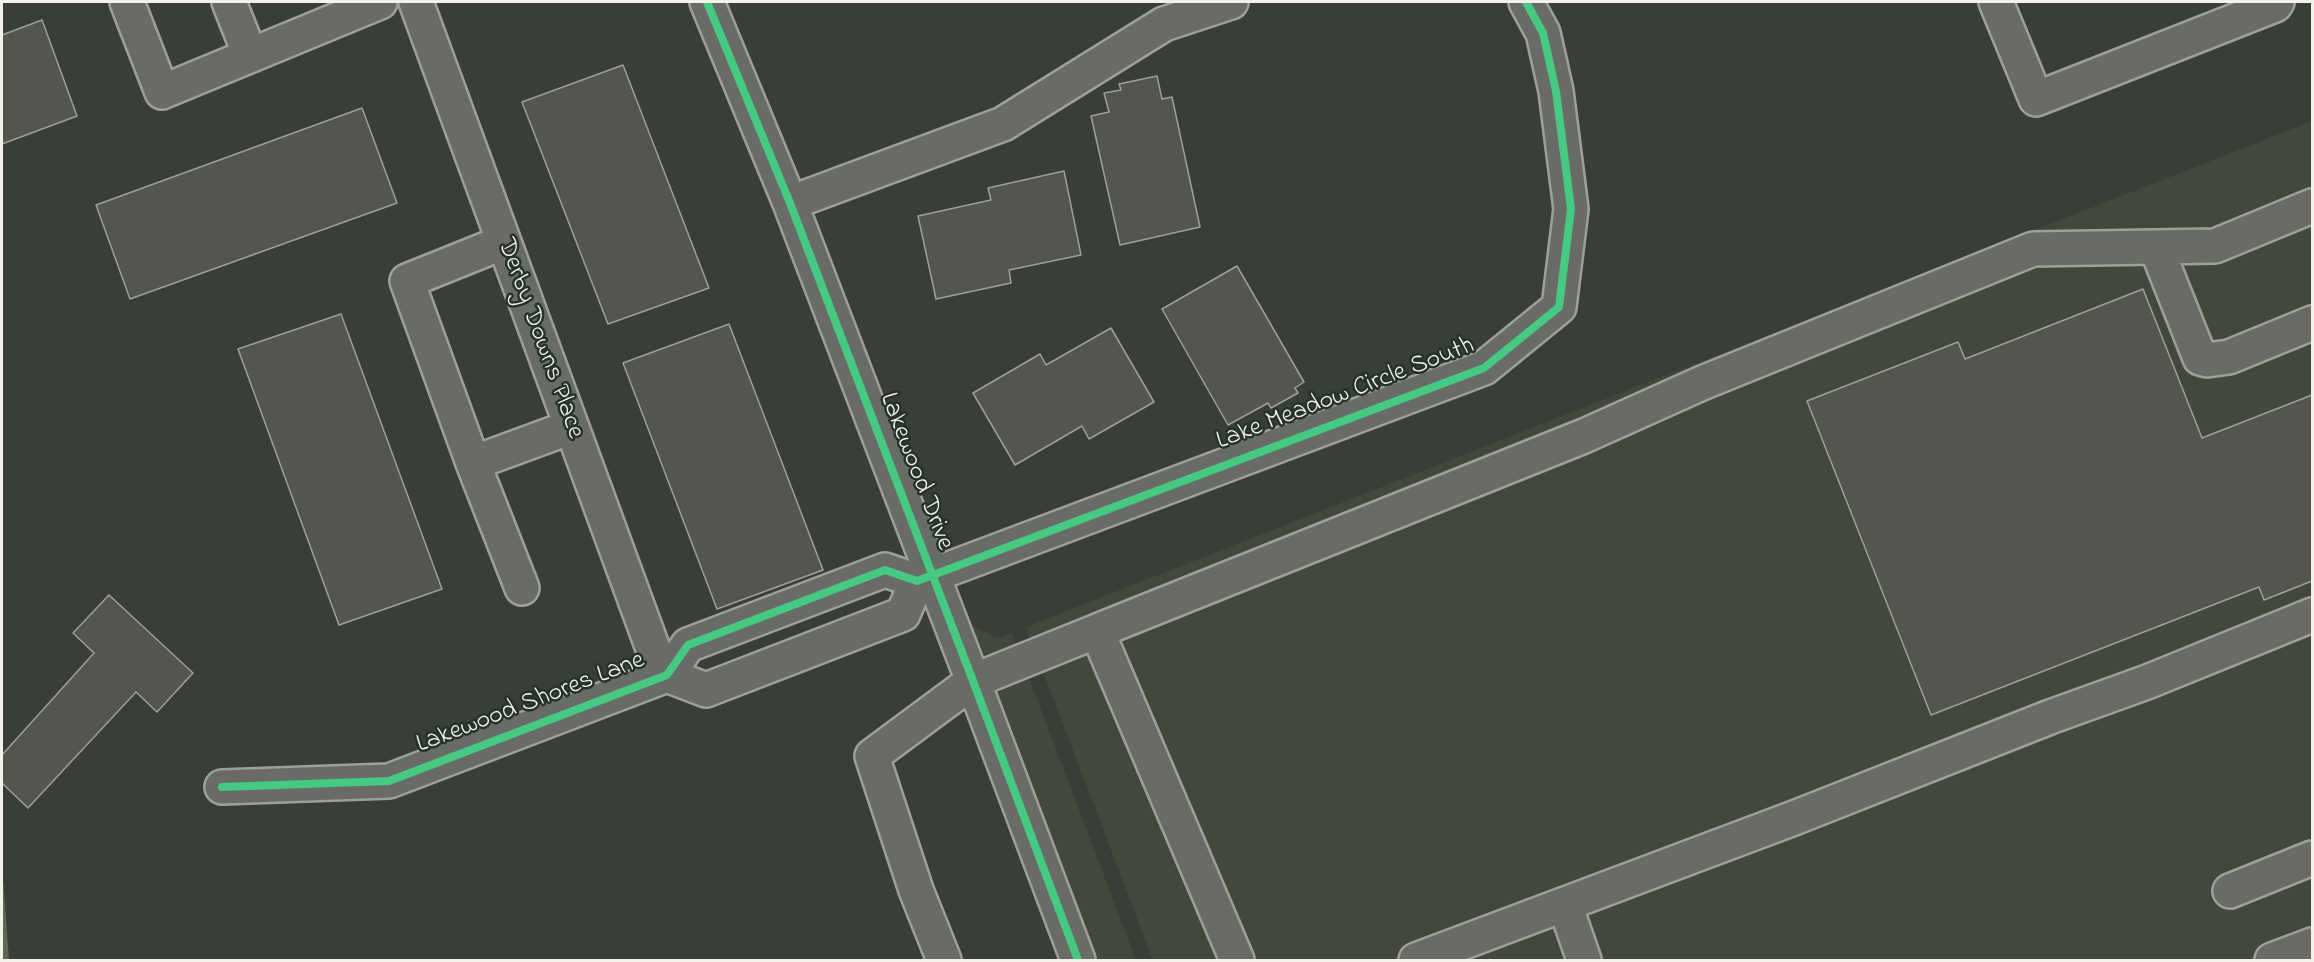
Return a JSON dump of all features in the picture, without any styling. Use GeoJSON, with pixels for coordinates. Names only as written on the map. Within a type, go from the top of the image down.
{"type":"FeatureCollection","features":[{"type":"Feature","properties":{"kind":"street"},"geometry":{"type":"LineString","coordinates":[[127,2],[162,92],[380,2]]}},
{"type":"Feature","properties":{"kind":"street"},"geometry":{"type":"LineString","coordinates":[[230,2],[250,55]]}},
{"type":"Feature","properties":{"kind":"street","name":"Derby Downs Place"},"geometry":{"type":"LineString","coordinates":[[416,2],[571,427],[665,675]]}},
{"type":"Feature","properties":{"kind":"street","name":"Lakewood Drive"},"geometry":{"type":"LineString","coordinates":[[707,2],[789,203],[924,578],[973,681],[1078,960]]}},
{"type":"Feature","properties":{"kind":"street"},"geometry":{"type":"LineString","coordinates":[[789,203],[1003,124],[1164,24],[1231,2]]}},
{"type":"Feature","properties":{"kind":"street","name":"Lake Meadow Circle South"},"geometry":{"type":"LineString","coordinates":[[924,578],[1484,368],[1559,308],[1571,209],[1556,91],[1543,33],[1526,2]]}},
{"type":"Feature","properties":{"kind":"street"},"geometry":{"type":"LineString","coordinates":[[1995,2],[2036,99],[2275,5],[2277,2]]}},
{"type":"Feature","properties":{"kind":"street"},"geometry":{"type":"LineString","coordinates":[[944,960],[916,890],[872,756],[973,681],[1584,436],[1702,383],[2033,249],[2215,246],[2313,206]]}},
{"type":"Feature","properties":{"kind":"street"},"geometry":{"type":"LineString","coordinates":[[504,242],[407,280],[473,463],[522,588]]}},
{"type":"Feature","properties":{"kind":"street"},"geometry":{"type":"LineString","coordinates":[[2156,247],[2200,358],[2207,360],[2229,357],[2313,323]]}},
{"type":"Feature","properties":{"kind":"street"},"geometry":{"type":"LineString","coordinates":[[473,463],[571,427]]}},
{"type":"Feature","properties":{"kind":"street","name":"Lakewood Shores Lane"},"geometry":{"type":"LineString","coordinates":[[222,787],[390,781],[665,675],[688,645],[885,570],[924,578],[903,614],[706,690],[665,675]]}},
{"type":"Feature","properties":{"kind":"street"},"geometry":{"type":"LineString","coordinates":[[1416,960],[2147,682],[2313,615]]}},
{"type":"Feature","properties":{"kind":"street"},"geometry":{"type":"LineString","coordinates":[[1097,631],[1237,960]]}},
{"type":"Feature","properties":{"kind":"street"},"geometry":{"type":"LineString","coordinates":[[2230,891],[2313,858]]}},
{"type":"Feature","properties":{"kind":"street"},"geometry":{"type":"LineString","coordinates":[[1565,905],[1584,960]]}},
{"type":"Feature","properties":{"kind":"street"},"geometry":{"type":"LineString","coordinates":[[2272,960],[2313,945]]}},
{"type":"Feature","properties":{"kind":"shaded area"},"geometry":{"type":"Polygon","coordinates":[[[2312,121],[2312,960],[1153,960],[1026,627],[2312,121]]]}},
{"type":"Feature","properties":{"kind":"shaded area"},"geometry":{"type":"Polygon","coordinates":[[[970,624],[997,638],[1012,633],[1136,960],[1096,960],[970,624]]]}},
{"type":"Feature","properties":{"kind":"green space"},"geometry":{"type":"Polygon","coordinates":[[[2,874],[3,877],[9,960],[2,960],[2,874]]]}},
{"type":"Feature","properties":{"kind":"building"},"geometry":{"type":"Polygon","coordinates":[[[42,20],[77,116],[2,144],[2,35],[42,20]]]}},
{"type":"Feature","properties":{"kind":"building"},"geometry":{"type":"Polygon","coordinates":[[[623,65],[709,288],[608,324],[522,102],[623,65]]]}},
{"type":"Feature","properties":{"kind":"building"},"geometry":{"type":"Polygon","coordinates":[[[1157,76],[1162,99],[1172,97],[1200,227],[1120,245],[1091,116],[1109,112],[1104,93],[1121,90],[1119,84],[1157,76]]]}},
{"type":"Feature","properties":{"kind":"building"},"geometry":{"type":"Polygon","coordinates":[[[362,108],[397,203],[130,299],[96,205],[362,108]]]}},
{"type":"Feature","properties":{"kind":"building"},"geometry":{"type":"Polygon","coordinates":[[[1064,171],[1081,255],[1009,270],[1011,283],[936,299],[918,216],[991,200],[988,188],[1064,171]]]}},
{"type":"Feature","properties":{"kind":"building"},"geometry":{"type":"Polygon","coordinates":[[[1237,266],[1304,382],[1295,388],[1298,393],[1271,408],[1268,403],[1228,425],[1162,309],[1237,266]]]}},
{"type":"Feature","properties":{"kind":"building"},"geometry":{"type":"Polygon","coordinates":[[[2143,289],[2202,438],[2312,395],[2312,581],[2264,600],[2259,587],[1931,715],[1807,401],[1958,342],[1965,359],[2143,289]]]}},
{"type":"Feature","properties":{"kind":"building"},"geometry":{"type":"Polygon","coordinates":[[[341,314],[442,589],[339,625],[238,349],[341,314]]]}},
{"type":"Feature","properties":{"kind":"building"},"geometry":{"type":"Polygon","coordinates":[[[729,324],[823,570],[717,609],[623,363],[729,324]]]}},
{"type":"Feature","properties":{"kind":"building"},"geometry":{"type":"Polygon","coordinates":[[[1111,328],[1154,402],[1089,439],[1082,426],[1015,465],[973,393],[1040,354],[1046,365],[1111,328]]]}},
{"type":"Feature","properties":{"kind":"building"},"geometry":{"type":"Polygon","coordinates":[[[109,595],[193,673],[157,712],[136,692],[28,808],[2,783],[2,755],[94,653],[73,633],[109,595]]]}},
{"type":"Feature","properties":{"kind":"cycle path"},"geometry":{"type":"LineString","coordinates":[[707,2],[790,203],[1078,960]]}},
{"type":"Feature","properties":{"kind":"cycle path"},"geometry":{"type":"LineString","coordinates":[[222,787],[389,781],[667,675],[688,645],[885,570],[917,581],[1484,368],[1559,307],[1571,209],[1556,91],[1543,33],[1526,2]]}}]}
